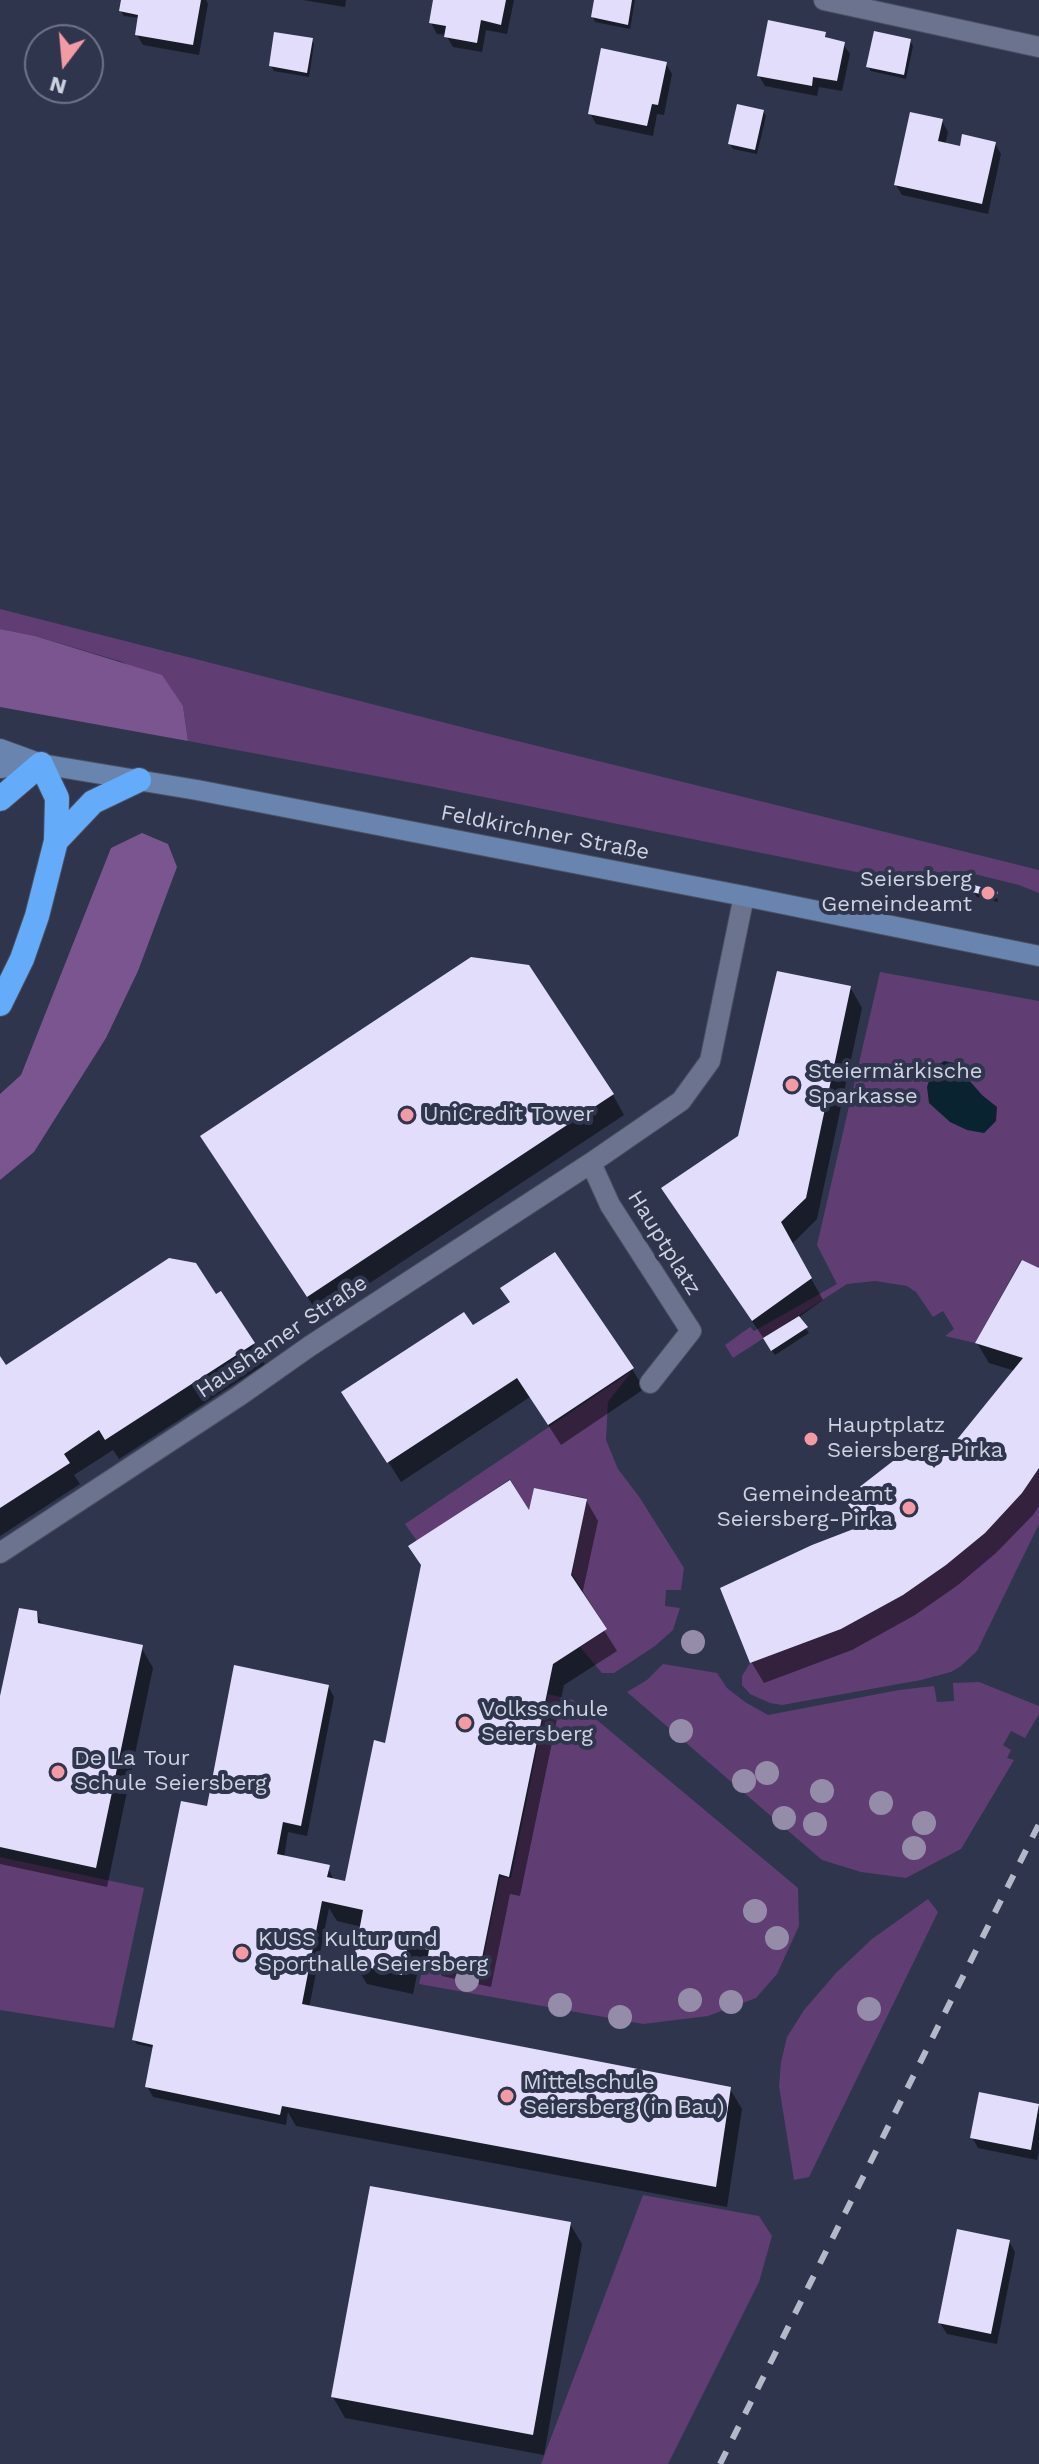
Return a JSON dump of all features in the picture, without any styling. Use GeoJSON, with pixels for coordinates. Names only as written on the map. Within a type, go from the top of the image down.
{"type":"FeatureCollection","features":[{"type":"Feature","properties":{"kind":"highway"},"geometry":{"type":"LineString","coordinates":[[0,799],[41,764],[57,798],[56,841],[37,916],[22,959],[0,1004]]}},
{"type":"Feature","properties":{"kind":"highway"},"geometry":{"type":"LineString","coordinates":[[56,841],[93,802],[139,780]]}},
{"type":"Feature","properties":{"kind":"main road","name":"Feldkirchner Straße"},"geometry":{"type":"LineString","coordinates":[[0,749],[41,764],[744,896],[1039,956]]}},
{"type":"Feature","properties":{"kind":"main road","name":"Feldkirchner Straße"},"geometry":{"type":"LineString","coordinates":[[0,768],[41,764]]}},
{"type":"Feature","properties":{"kind":"street"},"geometry":{"type":"LineString","coordinates":[[824,0],[1039,47]]}},
{"type":"Feature","properties":{"kind":"street","name":"Haushamer Straße"},"geometry":{"type":"LineString","coordinates":[[0,1553],[681,1101],[710,1061],[744,896]]}},
{"type":"Feature","properties":{"kind":"street","name":"Hauptplatz"},"geometry":{"type":"LineString","coordinates":[[591,1163],[610,1205],[691,1331],[650,1383]]}},
{"type":"Feature","properties":{"kind":"shaded area"},"geometry":{"type":"Polygon","coordinates":[[[0,609],[1039,870],[1039,893],[966,872],[861,873],[188,741],[183,706],[123,662],[0,629],[0,609]]]}},
{"type":"Feature","properties":{"kind":"shaded area"},"geometry":{"type":"Polygon","coordinates":[[[0,629],[35,636],[162,675],[183,706],[188,741],[0,707],[0,629]]]}},
{"type":"Feature","properties":{"kind":"shaded area"},"geometry":{"type":"Polygon","coordinates":[[[142,833],[168,844],[177,867],[138,971],[106,1038],[34,1152],[0,1180],[0,1094],[21,1075],[111,848],[142,833]]]}},
{"type":"Feature","properties":{"kind":"shaded area"},"geometry":{"type":"Polygon","coordinates":[[[880,972],[1039,1001],[1039,1268],[1021,1260],[975,1343],[945,1336],[954,1329],[943,1311],[933,1317],[916,1292],[907,1286],[875,1281],[847,1284],[733,1358],[725,1345],[750,1327],[754,1331],[837,1284],[817,1245],[880,972]]]}},
{"type":"Feature","properties":{"kind":"shaded area"},"geometry":{"type":"Polygon","coordinates":[[[632,1371],[608,1402],[606,1440],[618,1469],[684,1568],[681,1590],[666,1590],[665,1606],[680,1608],[673,1630],[614,1673],[602,1673],[580,1647],[607,1629],[572,1574],[586,1498],[534,1488],[529,1510],[510,1479],[417,1541],[405,1524],[632,1371]]]}},
{"type":"Feature","properties":{"kind":"shaded area"},"geometry":{"type":"Polygon","coordinates":[[[1039,1468],[1039,1524],[977,1651],[961,1666],[921,1680],[782,1705],[750,1694],[742,1685],[742,1676],[750,1663],[841,1629],[903,1595],[946,1565],[1022,1493],[1039,1468]]]}},
{"type":"Feature","properties":{"kind":"shaded area"},"geometry":{"type":"Polygon","coordinates":[[[663,1664],[717,1673],[727,1688],[768,1715],[934,1686],[937,1702],[954,1701],[953,1683],[979,1682],[1039,1706],[1039,1714],[1025,1738],[1011,1731],[1003,1745],[1011,1750],[1007,1758],[1014,1760],[961,1849],[906,1878],[861,1872],[822,1860],[627,1692],[647,1680],[663,1664]]]}},
{"type":"Feature","properties":{"kind":"shaded area"},"geometry":{"type":"Polygon","coordinates":[[[548,1694],[573,1700],[798,1888],[799,1926],[777,1974],[756,1998],[708,2016],[643,2024],[419,1984],[424,1962],[480,1974],[500,1877],[511,1878],[548,1694]]]}},
{"type":"Feature","properties":{"kind":"shaded area"},"geometry":{"type":"Polygon","coordinates":[[[0,1857],[144,1888],[114,2028],[0,2010],[0,1857]]]}},
{"type":"Feature","properties":{"kind":"shaded area"},"geometry":{"type":"Polygon","coordinates":[[[928,1899],[938,1912],[809,2177],[794,2180],[779,2086],[787,2037],[804,2010],[836,1973],[872,1939],[928,1899]]]}},
{"type":"Feature","properties":{"kind":"shaded area"},"geometry":{"type":"Polygon","coordinates":[[[643,2195],[759,2216],[772,2236],[759,2282],[668,2464],[541,2464],[643,2195]]]}},
{"type":"Feature","properties":{"kind":"water"},"geometry":{"type":"Polygon","coordinates":[[[944,1061],[954,1063],[997,1107],[996,1121],[984,1133],[950,1122],[929,1103],[927,1087],[933,1069],[944,1061]]]}},
{"type":"Feature","properties":{"kind":"building"},"geometry":{"type":"Polygon","coordinates":[[[121,0],[201,0],[193,45],[135,35],[138,15],[119,11],[121,0]]]}},
{"type":"Feature","properties":{"kind":"building"},"geometry":{"type":"Polygon","coordinates":[[[433,0],[506,0],[501,25],[481,20],[477,43],[444,37],[446,26],[429,23],[433,0]]]}},
{"type":"Feature","properties":{"kind":"building"},"geometry":{"type":"Polygon","coordinates":[[[594,0],[632,0],[628,25],[591,17],[594,0]]]}},
{"type":"Feature","properties":{"kind":"building"},"geometry":{"type":"Polygon","coordinates":[[[768,20],[826,32],[825,37],[845,42],[837,81],[813,77],[812,86],[757,76],[768,20]]]}},
{"type":"Feature","properties":{"kind":"building"},"geometry":{"type":"Polygon","coordinates":[[[874,31],[911,39],[904,75],[866,67],[874,31]]]}},
{"type":"Feature","properties":{"kind":"building"},"geometry":{"type":"Polygon","coordinates":[[[274,32],[313,38],[307,73],[269,66],[274,32]]]}},
{"type":"Feature","properties":{"kind":"building"},"geometry":{"type":"Polygon","coordinates":[[[601,48],[667,62],[658,105],[652,104],[647,126],[588,114],[601,48]]]}},
{"type":"Feature","properties":{"kind":"building"},"geometry":{"type":"Polygon","coordinates":[[[737,104],[764,110],[755,150],[728,144],[737,104]]]}},
{"type":"Feature","properties":{"kind":"building"},"geometry":{"type":"Polygon","coordinates":[[[910,112],[943,119],[938,141],[960,146],[962,134],[996,142],[982,204],[894,185],[910,112]]]}},
{"type":"Feature","properties":{"kind":"building"},"geometry":{"type":"Polygon","coordinates":[[[974,885],[998,892],[996,898],[972,892],[974,885]]]}},
{"type":"Feature","properties":{"kind":"building","name":"UniCredit Tower"},"geometry":{"type":"Polygon","coordinates":[[[471,957],[529,965],[614,1094],[307,1297],[200,1136],[471,957]]]}},
{"type":"Feature","properties":{"kind":"building"},"geometry":{"type":"Polygon","coordinates":[[[777,971],[851,986],[806,1198],[781,1222],[812,1278],[752,1321],[661,1188],[738,1136],[777,971]]]}},
{"type":"Feature","properties":{"kind":"building"},"geometry":{"type":"Polygon","coordinates":[[[555,1252],[634,1368],[548,1425],[517,1378],[387,1463],[341,1392],[464,1312],[473,1325],[510,1302],[500,1288],[555,1252]]]}},
{"type":"Feature","properties":{"kind":"building"},"geometry":{"type":"Polygon","coordinates":[[[169,1258],[196,1263],[216,1294],[221,1291],[255,1343],[105,1440],[99,1430],[64,1454],[70,1463],[0,1508],[0,1356],[6,1365],[169,1258]]]}},
{"type":"Feature","properties":{"kind":"building"},"geometry":{"type":"Polygon","coordinates":[[[1022,1260],[1039,1268],[1039,1468],[1022,1493],[985,1533],[903,1595],[841,1629],[750,1663],[720,1588],[812,1545],[864,1525],[844,1499],[915,1444],[934,1468],[1023,1358],[975,1343],[1022,1260]]]}},
{"type":"Feature","properties":{"kind":"building"},"geometry":{"type":"Polygon","coordinates":[[[799,1316],[808,1327],[771,1351],[763,1338],[799,1316]]]}},
{"type":"Feature","properties":{"kind":"building"},"geometry":{"type":"Polygon","coordinates":[[[510,1480],[529,1510],[534,1488],[587,1499],[571,1575],[607,1629],[553,1664],[509,1877],[499,1874],[480,1968],[428,1956],[429,1950],[408,1945],[402,1975],[353,1964],[363,1910],[322,1901],[302,2004],[731,2087],[716,2187],[282,2106],[280,2115],[145,2087],[153,2045],[132,2040],[181,1801],[207,1806],[234,1665],[329,1685],[301,1826],[283,1822],[277,1854],[330,1865],[327,1877],[345,1881],[374,1740],[385,1743],[421,1565],[408,1546],[510,1480]]]}},
{"type":"Feature","properties":{"kind":"building","name":"De La Tour Schule Seiersberg"},"geometry":{"type":"Polygon","coordinates":[[[19,1608],[37,1611],[38,1623],[143,1645],[96,1868],[0,1847],[0,1696],[19,1608]]]}},
{"type":"Feature","properties":{"kind":"building"},"geometry":{"type":"Polygon","coordinates":[[[979,2092],[1039,2104],[1031,2150],[970,2138],[979,2092]]]}},
{"type":"Feature","properties":{"kind":"building"},"geometry":{"type":"Polygon","coordinates":[[[370,2186],[571,2222],[533,2435],[331,2397],[370,2186]]]}},
{"type":"Feature","properties":{"kind":"building"},"geometry":{"type":"Polygon","coordinates":[[[957,2229],[1010,2240],[991,2334],[938,2323],[957,2229]]]}},
{"type":"Feature","properties":{"kind":"railway"},"geometry":{"type":"LineString","coordinates":[[720,2464],[1039,1824]]}},
{"type":"Feature","properties":{"kind":"place","name":"Seiersberg Gemeindeamt"},"geometry":{"type":"Point","coordinates":[988,893]}},
{"type":"Feature","properties":{"kind":"place","name":"Steiermärkische Sparkasse"},"geometry":{"type":"Point","coordinates":[792,1085]}},
{"type":"Feature","properties":{"kind":"place","name":"UniCredit Tower"},"geometry":{"type":"Point","coordinates":[407,1115]}},
{"type":"Feature","properties":{"kind":"place","name":"Hauptplatz Seiersberg-Pirka"},"geometry":{"type":"Point","coordinates":[811,1439]}},
{"type":"Feature","properties":{"kind":"place","name":"Gemeindeamt Seiersberg-Pirka"},"geometry":{"type":"Point","coordinates":[909,1508]}},
{"type":"Feature","properties":{"kind":"place","name":"Volksschule Seiersberg"},"geometry":{"type":"Point","coordinates":[465,1723]}},
{"type":"Feature","properties":{"kind":"place","name":"De La Tour Schule Seiersberg"},"geometry":{"type":"Point","coordinates":[58,1772]}},
{"type":"Feature","properties":{"kind":"place","name":"KUSS Kultur und Sporthalle Seiersberg"},"geometry":{"type":"Point","coordinates":[242,1953]}},
{"type":"Feature","properties":{"kind":"place","name":"Mittelschule Seiersberg (in Bau)"},"geometry":{"type":"Point","coordinates":[507,2096]}}]}
